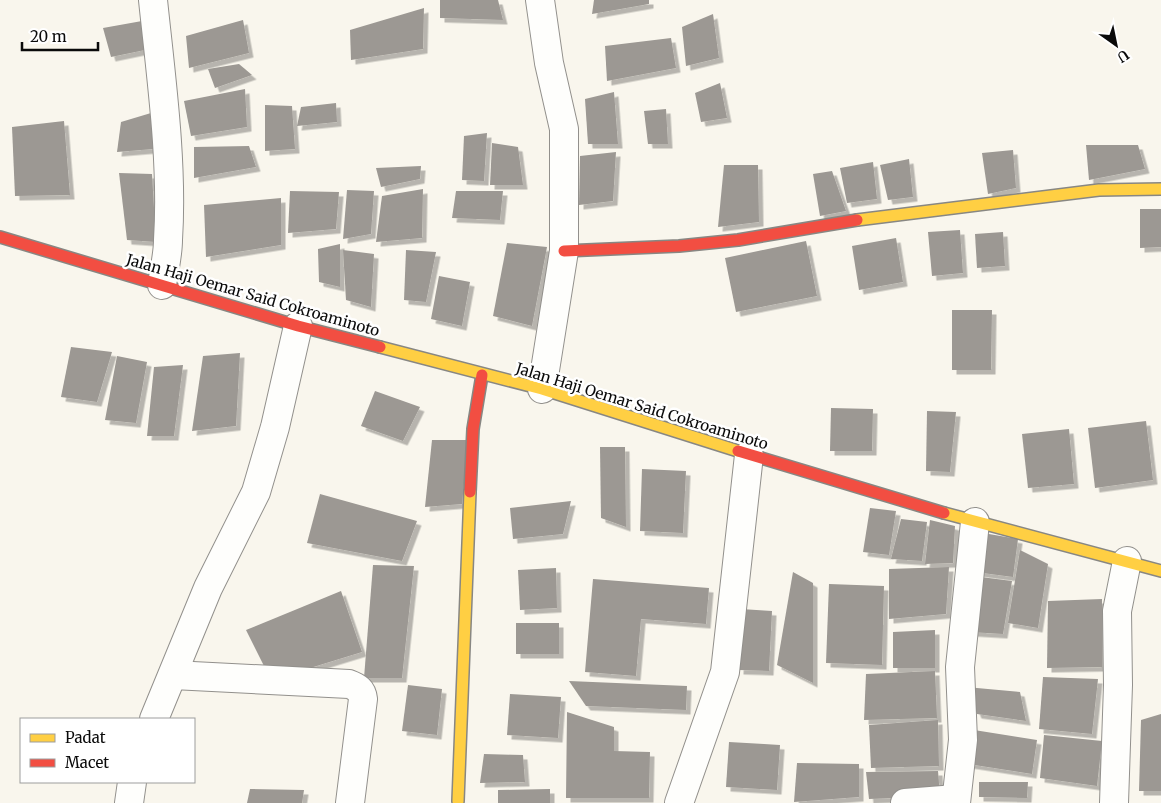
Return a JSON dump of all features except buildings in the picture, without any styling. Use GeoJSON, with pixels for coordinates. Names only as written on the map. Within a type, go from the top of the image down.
{"type":"FeatureCollection","features":[{"type":"Feature","properties":{"kind":"main road"},"geometry":{"type":"LineString","coordinates":[[564,250],[679,246],[738,240],[865,219],[1100,190],[1161,189]]}},
{"type":"Feature","properties":{"kind":"main road","name":"Jalan Haji Oemar Said Cokroaminoto"},"geometry":{"type":"LineString","coordinates":[[0,237],[298,326],[542,389],[658,428],[975,522],[1161,571]]}},
{"type":"Feature","properties":{"kind":"main road"},"geometry":{"type":"LineString","coordinates":[[458,801],[473,429],[482,375]]}},
{"type":"Feature","properties":{"kind":"street"},"geometry":{"type":"LineString","coordinates":[[153,0],[164,102],[167,174],[168,240],[162,285]]}},
{"type":"Feature","properties":{"kind":"street"},"geometry":{"type":"LineString","coordinates":[[540,0],[549,63],[564,129],[564,250],[542,389]]}},
{"type":"Feature","properties":{"kind":"street"},"geometry":{"type":"LineString","coordinates":[[154,718],[208,588],[256,492],[275,427],[298,326]]}},
{"type":"Feature","properties":{"kind":"street"},"geometry":{"type":"LineString","coordinates":[[679,803],[725,672],[749,455]]}},
{"type":"Feature","properties":{"kind":"street"},"geometry":{"type":"LineString","coordinates":[[905,803],[956,801],[963,740],[960,667],[975,522]]}},
{"type":"Feature","properties":{"kind":"street"},"geometry":{"type":"LineString","coordinates":[[1114,803],[1118,685],[1117,611],[1127,561]]}},
{"type":"Feature","properties":{"kind":"street"},"geometry":{"type":"LineString","coordinates":[[172,675],[349,684],[356,686],[363,694],[364,699],[350,803]]}},
{"type":"Feature","properties":{"kind":"street"},"geometry":{"type":"LineString","coordinates":[[129,803],[132,783]]}},
{"type":"Feature","properties":{"kind":"traffic: slow"},"geometry":{"type":"LineString","coordinates":[[857,220],[1099,190],[1161,189]]}},
{"type":"Feature","properties":{"kind":"traffic: slow"},"geometry":{"type":"LineString","coordinates":[[380,347],[542,389],[738,451]]}},
{"type":"Feature","properties":{"kind":"traffic: slow"},"geometry":{"type":"LineString","coordinates":[[458,801],[470,492]]}},
{"type":"Feature","properties":{"kind":"traffic: slow"},"geometry":{"type":"LineString","coordinates":[[944,513],[1161,571]]}},
{"type":"Feature","properties":{"kind":"traffic: jam"},"geometry":{"type":"LineString","coordinates":[[564,251],[679,246],[738,240],[857,220]]}},
{"type":"Feature","properties":{"kind":"traffic: jam"},"geometry":{"type":"LineString","coordinates":[[0,237],[298,326],[380,347]]}},
{"type":"Feature","properties":{"kind":"traffic: jam"},"geometry":{"type":"LineString","coordinates":[[470,492],[473,429],[482,375]]}},
{"type":"Feature","properties":{"kind":"traffic: jam"},"geometry":{"type":"LineString","coordinates":[[738,451],[944,513]]}}]}
